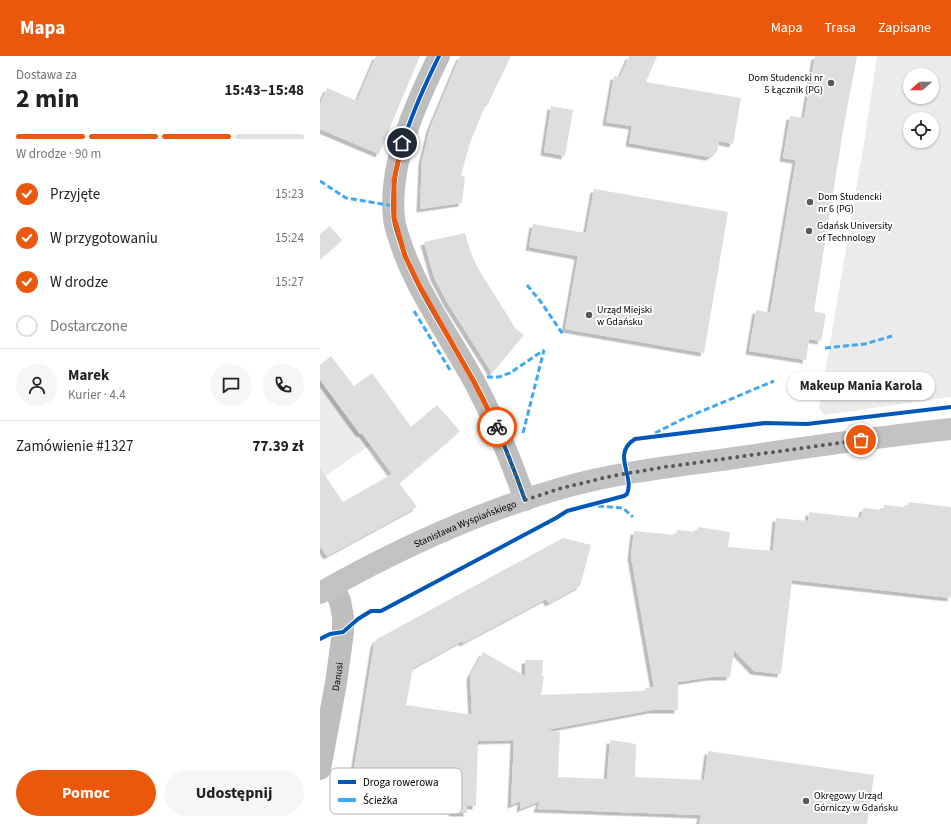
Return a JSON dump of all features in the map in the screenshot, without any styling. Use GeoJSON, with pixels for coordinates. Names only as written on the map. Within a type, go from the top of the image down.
{"type":"FeatureCollection","features":[{"type":"Feature","properties":{"kind":"main road","name":"Stanisława Wyspiańskiego"},"geometry":{"type":"LineString","coordinates":[[326,589],[435,535],[525,500],[581,483],[626,474],[719,460],[951,429]]}},
{"type":"Feature","properties":{"kind":"street"},"geometry":{"type":"LineString","coordinates":[[439,56],[402,143],[394,180],[394,218],[405,256],[420,287],[487,405],[510,457],[525,500]]}},
{"type":"Feature","properties":{"kind":"street","name":"Danusi"},"geometry":{"type":"LineString","coordinates":[[320,769],[336,683],[343,632],[343,617],[340,601],[326,589]]}},
{"type":"Feature","properties":{"kind":"shaded area"},"geometry":{"type":"Polygon","coordinates":[[[877,56],[951,56],[951,397],[824,415],[819,408],[865,137],[877,56]]]}},
{"type":"Feature","properties":{"kind":"shaded area"},"geometry":{"type":"Polygon","coordinates":[[[320,381],[370,445],[320,480],[320,381]]]}},
{"type":"Feature","properties":{"kind":"building"},"geometry":{"type":"Polygon","coordinates":[[[376,56],[420,56],[379,154],[320,129],[320,105],[327,88],[357,101],[376,56]]]}},
{"type":"Feature","properties":{"kind":"building"},"geometry":{"type":"Polygon","coordinates":[[[460,56],[511,56],[487,106],[485,106],[470,143],[461,175],[465,177],[462,203],[420,209],[422,161],[430,128],[460,56]]]}},
{"type":"Feature","properties":{"kind":"building"},"geometry":{"type":"Polygon","coordinates":[[[629,56],[657,56],[646,82],[741,98],[733,144],[719,141],[717,152],[709,157],[629,143],[632,126],[606,122],[614,76],[620,77],[629,56]]]}},
{"type":"Feature","properties":{"kind":"building","name":"Gdańsk University of Technology"},"geometry":{"type":"Polygon","coordinates":[[[815,56],[857,56],[844,125],[814,311],[826,314],[821,341],[809,339],[806,360],[749,351],[756,310],[770,313],[796,160],[783,158],[790,116],[804,118],[815,56]]]}},
{"type":"Feature","properties":{"kind":"building"},"geometry":{"type":"Polygon","coordinates":[[[551,106],[573,110],[565,156],[544,152],[551,106]]]}},
{"type":"Feature","properties":{"kind":"building"},"geometry":{"type":"Polygon","coordinates":[[[594,189],[728,212],[704,353],[565,329],[578,256],[529,247],[533,224],[586,233],[594,189]]]}},
{"type":"Feature","properties":{"kind":"building"},"geometry":{"type":"Polygon","coordinates":[[[330,226],[342,240],[320,259],[320,234],[330,226]]]}},
{"type":"Feature","properties":{"kind":"building"},"geometry":{"type":"Polygon","coordinates":[[[465,233],[472,256],[479,270],[516,329],[524,335],[492,373],[447,302],[434,277],[424,242],[465,233]]]}},
{"type":"Feature","properties":{"kind":"building"},"geometry":{"type":"Polygon","coordinates":[[[331,356],[354,386],[372,373],[411,427],[437,405],[460,431],[399,483],[417,507],[327,556],[320,546],[320,468],[343,502],[392,474],[362,433],[360,434],[320,379],[320,365],[331,356]]]}},
{"type":"Feature","properties":{"kind":"building"},"geometry":{"type":"Polygon","coordinates":[[[909,502],[951,507],[951,598],[792,580],[781,674],[754,671],[734,650],[730,677],[711,677],[678,682],[678,710],[652,710],[546,730],[560,732],[558,777],[607,779],[610,740],[636,744],[635,777],[704,780],[708,751],[874,775],[867,824],[699,824],[701,815],[537,809],[540,801],[520,809],[521,801],[511,805],[514,740],[478,741],[476,806],[467,806],[467,813],[462,813],[462,768],[354,768],[374,644],[377,639],[563,538],[591,545],[580,586],[549,603],[546,599],[463,643],[462,641],[413,668],[406,705],[472,715],[470,676],[483,652],[525,676],[525,660],[543,660],[542,676],[544,676],[541,695],[645,691],[645,688],[654,687],[631,556],[634,531],[676,535],[677,530],[697,532],[698,527],[730,532],[728,547],[773,551],[776,518],[808,521],[809,512],[861,518],[863,508],[883,510],[884,505],[904,507],[905,505],[908,505],[909,502]]]}},
{"type":"Feature","properties":{"kind":"marked path"},"geometry":{"type":"LineString","coordinates":[[320,181],[346,198],[394,206]]}},
{"type":"Feature","properties":{"kind":"marked path"},"geometry":{"type":"LineString","coordinates":[[527,285],[541,302],[564,336]]}},
{"type":"Feature","properties":{"kind":"marked path"},"geometry":{"type":"LineString","coordinates":[[414,311],[450,370]]}},
{"type":"Feature","properties":{"kind":"marked path"},"geometry":{"type":"LineString","coordinates":[[825,348],[865,344],[892,336]]}},
{"type":"Feature","properties":{"kind":"marked path"},"geometry":{"type":"LineString","coordinates":[[487,377],[499,377],[510,373],[544,350]]}},
{"type":"Feature","properties":{"kind":"marked path"},"geometry":{"type":"LineString","coordinates":[[523,433],[544,350]]}},
{"type":"Feature","properties":{"kind":"marked path"},"geometry":{"type":"LineString","coordinates":[[655,433],[683,419],[774,381]]}},
{"type":"Feature","properties":{"kind":"marked path"},"geometry":{"type":"LineString","coordinates":[[598,506],[623,508],[633,517]]}},
{"type":"Feature","properties":{"kind":"cycle path"},"geometry":{"type":"LineString","coordinates":[[439,56],[413,114],[400,155],[395,177],[393,197],[394,223],[406,257],[423,294],[475,383],[496,426],[525,500]]}},
{"type":"Feature","properties":{"kind":"cycle path"},"geometry":{"type":"LineString","coordinates":[[320,639],[330,634],[343,632],[358,619],[371,611],[381,611],[567,511],[624,496],[627,494],[629,487],[624,458],[625,451],[628,445],[635,439],[765,423],[807,424],[951,407]]}},
{"type":"Feature","properties":{"kind":"way so far"},"geometry":{"type":"LineString","coordinates":[[497,427],[510,457],[525,500],[562,488],[612,476],[665,467],[861,440]]}},
{"type":"Feature","properties":{"kind":"place","name":"Dom Studencki nr 5 Łącznik (PG)"},"geometry":{"type":"Point","coordinates":[831,83]}},
{"type":"Feature","properties":{"kind":"place","name":"Dom Studencki nr 6 (PG)"},"geometry":{"type":"Point","coordinates":[810,202]}},
{"type":"Feature","properties":{"kind":"place","name":"Gdańsk University of Technology"},"geometry":{"type":"Point","coordinates":[809,231]}},
{"type":"Feature","properties":{"kind":"place","name":"Urząd Miejski w Gdańsku"},"geometry":{"type":"Point","coordinates":[589,315]}},
{"type":"Feature","properties":{"kind":"place","name":"Makeup Mania Karola"},"geometry":{"type":"Point","coordinates":[861,440]}},
{"type":"Feature","properties":{"kind":"place","name":"Okręgowy Urząd Górniczy w Gdańsku"},"geometry":{"type":"Point","coordinates":[806,801]}},
{"type":"Feature","properties":{"kind":"route"},"geometry":{"type":"LineString","coordinates":[[402,143],[394,180],[394,218],[405,256],[420,287],[487,405],[497,427]]}}]}
